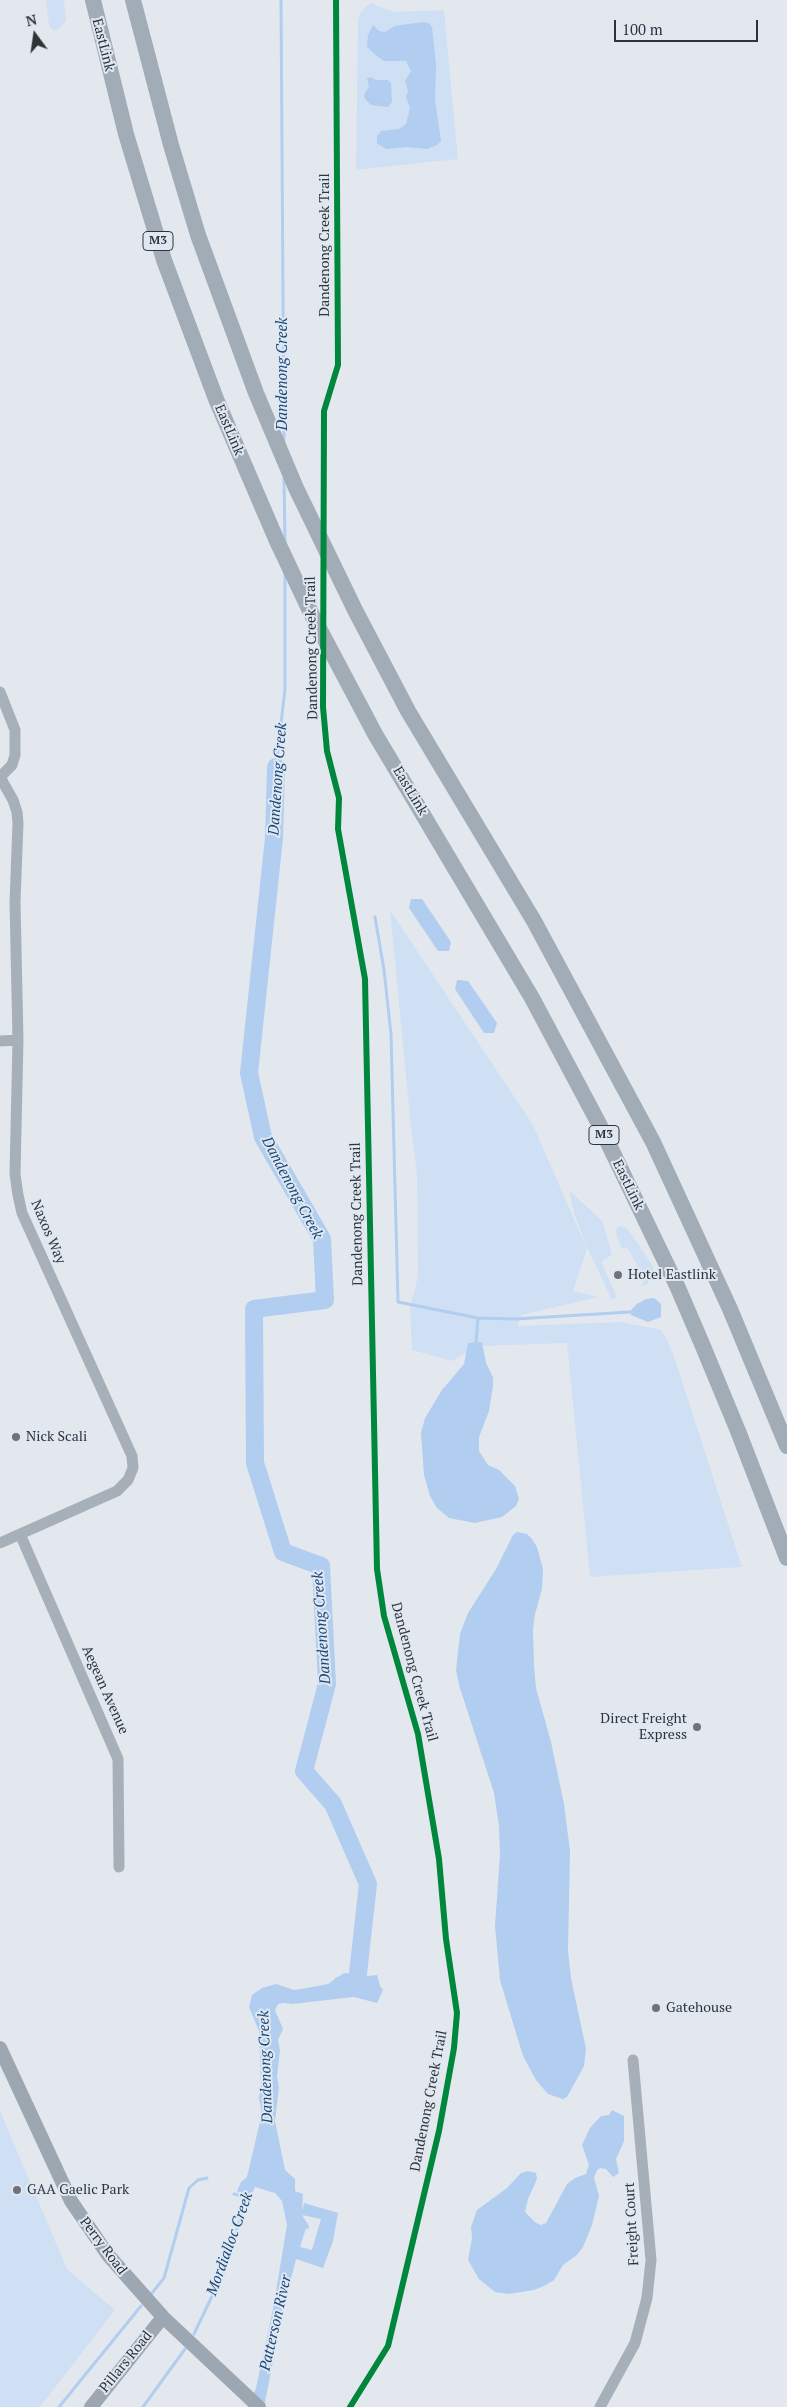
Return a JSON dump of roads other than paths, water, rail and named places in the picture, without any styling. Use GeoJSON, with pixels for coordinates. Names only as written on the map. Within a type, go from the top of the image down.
{"type":"FeatureCollection","features":[{"type":"Feature","properties":{"kind":"highway","name":"EastLink"},"geometry":{"type":"LineString","coordinates":[[93,0],[126,134],[164,260],[216,399],[247,474],[312,615],[376,734],[532,998],[598,1122],[699,1336],[787,1558]]}},
{"type":"Feature","properties":{"kind":"highway"},"geometry":{"type":"LineString","coordinates":[[133,0],[163,116],[198,235],[256,392],[296,488],[379,656],[443,771],[534,920],[631,1098],[684,1206],[760,1376],[787,1446]]}},
{"type":"Feature","properties":{"kind":"main road","name":"Perry Road"},"geometry":{"type":"LineString","coordinates":[[0,2048],[71,2202],[108,2255],[163,2317],[259,2407]]}},
{"type":"Feature","properties":{"kind":"main road","name":"Pillars Road"},"geometry":{"type":"LineString","coordinates":[[90,2407],[163,2317]]}},
{"type":"Feature","properties":{"kind":"street"},"geometry":{"type":"LineString","coordinates":[[0,692],[15,730],[16,755],[12,765],[0,777]]}},
{"type":"Feature","properties":{"kind":"street","name":"Naxos Way"},"geometry":{"type":"LineString","coordinates":[[0,777],[18,812],[15,902],[18,1040],[15,1174],[18,1195],[22,1213],[132,1456],[133,1468],[128,1480],[117,1491],[0,1543]]}},
{"type":"Feature","properties":{"kind":"street"},"geometry":{"type":"LineString","coordinates":[[0,1040],[18,1040]]}},
{"type":"Feature","properties":{"kind":"street","name":"Aegean Avenue"},"geometry":{"type":"LineString","coordinates":[[20,1534],[118,1759],[119,1867]]}},
{"type":"Feature","properties":{"kind":"street","name":"Freight Court"},"geometry":{"type":"LineString","coordinates":[[600,2407],[635,2343],[647,2298],[651,2260],[633,2060]]}},
{"type":"Feature","properties":{"kind":"water"},"geometry":{"type":"Polygon","coordinates":[[[422,22],[429,23],[432,27],[436,65],[435,100],[441,141],[427,149],[408,147],[386,149],[377,143],[377,136],[381,131],[399,129],[406,124],[410,108],[406,97],[408,91],[405,81],[411,71],[406,61],[384,61],[377,56],[367,47],[368,35],[373,25],[379,31],[385,32],[395,26],[422,22]]]}},
{"type":"Feature","properties":{"kind":"water"},"geometry":{"type":"Polygon","coordinates":[[[370,77],[376,80],[388,80],[391,83],[392,102],[388,107],[371,105],[365,99],[364,95],[369,86],[367,79],[370,77]]]}},
{"type":"Feature","properties":{"kind":"water"},"geometry":{"type":"Polygon","coordinates":[[[411,899],[422,899],[451,942],[449,951],[438,951],[409,908],[411,899]]]}},
{"type":"Feature","properties":{"kind":"water"},"geometry":{"type":"Polygon","coordinates":[[[457,980],[468,981],[497,1023],[494,1033],[484,1033],[455,989],[457,980]]]}},
{"type":"Feature","properties":{"kind":"water"},"geometry":{"type":"Polygon","coordinates":[[[654,1298],[661,1304],[661,1317],[648,1322],[631,1315],[631,1310],[637,1304],[646,1299],[654,1298]]]}},
{"type":"Feature","properties":{"kind":"water"},"geometry":{"type":"Polygon","coordinates":[[[482,1342],[486,1363],[493,1377],[493,1386],[489,1411],[479,1437],[479,1451],[488,1465],[499,1470],[515,1486],[519,1499],[516,1506],[502,1517],[475,1523],[449,1518],[437,1508],[430,1496],[424,1475],[421,1433],[425,1418],[442,1390],[464,1364],[468,1343],[482,1342]]]}},
{"type":"Feature","properties":{"kind":"water"},"geometry":{"type":"Polygon","coordinates":[[[517,1532],[527,1534],[532,1539],[537,1547],[543,1569],[542,1589],[533,1629],[536,1688],[551,1742],[564,1804],[570,1851],[568,1951],[571,1978],[586,2049],[584,2066],[567,2097],[563,2099],[548,2094],[536,2080],[523,2056],[500,1980],[495,1926],[500,1854],[499,1826],[494,1793],[459,1685],[456,1670],[460,1634],[468,1613],[496,1569],[513,1535],[517,1532]]]}},
{"type":"Feature","properties":{"kind":"water","name":"Patterson River"},"geometry":{"type":"Polygon","coordinates":[[[344,1973],[368,1976],[377,1975],[383,1990],[377,2003],[354,1997],[292,2004],[283,2003],[278,2004],[275,2010],[283,2029],[278,2040],[280,2050],[277,2077],[279,2087],[275,2121],[285,2170],[295,2179],[295,2191],[303,2194],[302,2211],[304,2203],[338,2213],[333,2241],[323,2268],[296,2259],[283,2311],[264,2407],[248,2407],[256,2388],[273,2309],[287,2225],[282,2201],[275,2193],[255,2187],[250,2198],[237,2191],[241,2182],[247,2177],[262,2113],[259,2098],[261,2084],[259,2031],[249,2007],[252,1995],[262,1988],[276,1984],[294,1990],[328,1984],[344,1973]],[[302,2215],[309,2226],[308,2230],[306,2228],[300,2247],[312,2250],[321,2219],[302,2215]]]}},
{"type":"Feature","properties":{"kind":"water"},"geometry":{"type":"Polygon","coordinates":[[[612,2110],[624,2116],[624,2141],[616,2159],[619,2173],[613,2177],[606,2169],[600,2168],[597,2170],[594,2178],[599,2196],[592,2225],[583,2247],[577,2255],[563,2265],[554,2280],[546,2285],[534,2290],[509,2294],[495,2292],[479,2279],[468,2260],[472,2238],[471,2227],[477,2210],[507,2188],[521,2173],[528,2171],[536,2173],[537,2179],[528,2199],[525,2212],[536,2223],[541,2225],[546,2223],[567,2184],[575,2178],[586,2174],[589,2165],[582,2145],[590,2128],[601,2116],[609,2115],[612,2110]]]}},
{"type":"Feature","properties":{"kind":"waterway","name":"Dandenong Creek"},"geometry":{"type":"LineString","coordinates":[[281,0],[284,442]]}},
{"type":"Feature","properties":{"kind":"waterway","name":"Dandenong Creek"},"geometry":{"type":"LineString","coordinates":[[284,478],[285,542]]}},
{"type":"Feature","properties":{"kind":"waterway","name":"Dandenong Creek"},"geometry":{"type":"LineString","coordinates":[[276,767],[285,689],[285,573]]}},
{"type":"Feature","properties":{"kind":"waterway","name":"Dandenong Creek"},"geometry":{"type":"LineString","coordinates":[[276,767],[274,838],[249,1073],[263,1137],[322,1239],[325,1300],[254,1309],[255,1463],[283,1552],[321,1566],[327,1684],[304,1771],[333,1804],[368,1884],[357,1982],[341,1985]]}},
{"type":"Feature","properties":{"kind":"waterway"},"geometry":{"type":"LineString","coordinates":[[375,917],[384,970],[391,1034],[398,1302],[478,1318],[515,1319],[630,1312]]}},
{"type":"Feature","properties":{"kind":"waterway"},"geometry":{"type":"LineString","coordinates":[[476,1342],[478,1318]]}},
{"type":"Feature","properties":{"kind":"waterway"},"geometry":{"type":"LineString","coordinates":[[152,2293],[164,2278],[189,2188],[198,2180],[207,2178]]}},
{"type":"Feature","properties":{"kind":"waterway","name":"Mordialloc Creek"},"geometry":{"type":"LineString","coordinates":[[194,2334],[224,2271],[248,2193]]}},
{"type":"Feature","properties":{"kind":"waterway"},"geometry":{"type":"LineString","coordinates":[[234,2194],[246,2197]]}},
{"type":"Feature","properties":{"kind":"waterway"},"geometry":{"type":"LineString","coordinates":[[59,2407],[141,2306]]}},
{"type":"Feature","properties":{"kind":"waterway","name":"Mordialloc Creek"},"geometry":{"type":"LineString","coordinates":[[143,2407],[185,2349]]}},
{"type":"Feature","properties":{"kind":"place","name":"Hotel Eastlink"},"geometry":{"type":"Point","coordinates":[618,1275]}},
{"type":"Feature","properties":{"kind":"place","name":"Nick Scali"},"geometry":{"type":"Point","coordinates":[16,1437]}},
{"type":"Feature","properties":{"kind":"place","name":"Direct Freight Express"},"geometry":{"type":"Point","coordinates":[697,1727]}},
{"type":"Feature","properties":{"kind":"place","name":"Gatehouse"},"geometry":{"type":"Point","coordinates":[656,2008]}},
{"type":"Feature","properties":{"kind":"place","name":"GAA Gaelic Park"},"geometry":{"type":"Point","coordinates":[17,2190]}}]}
